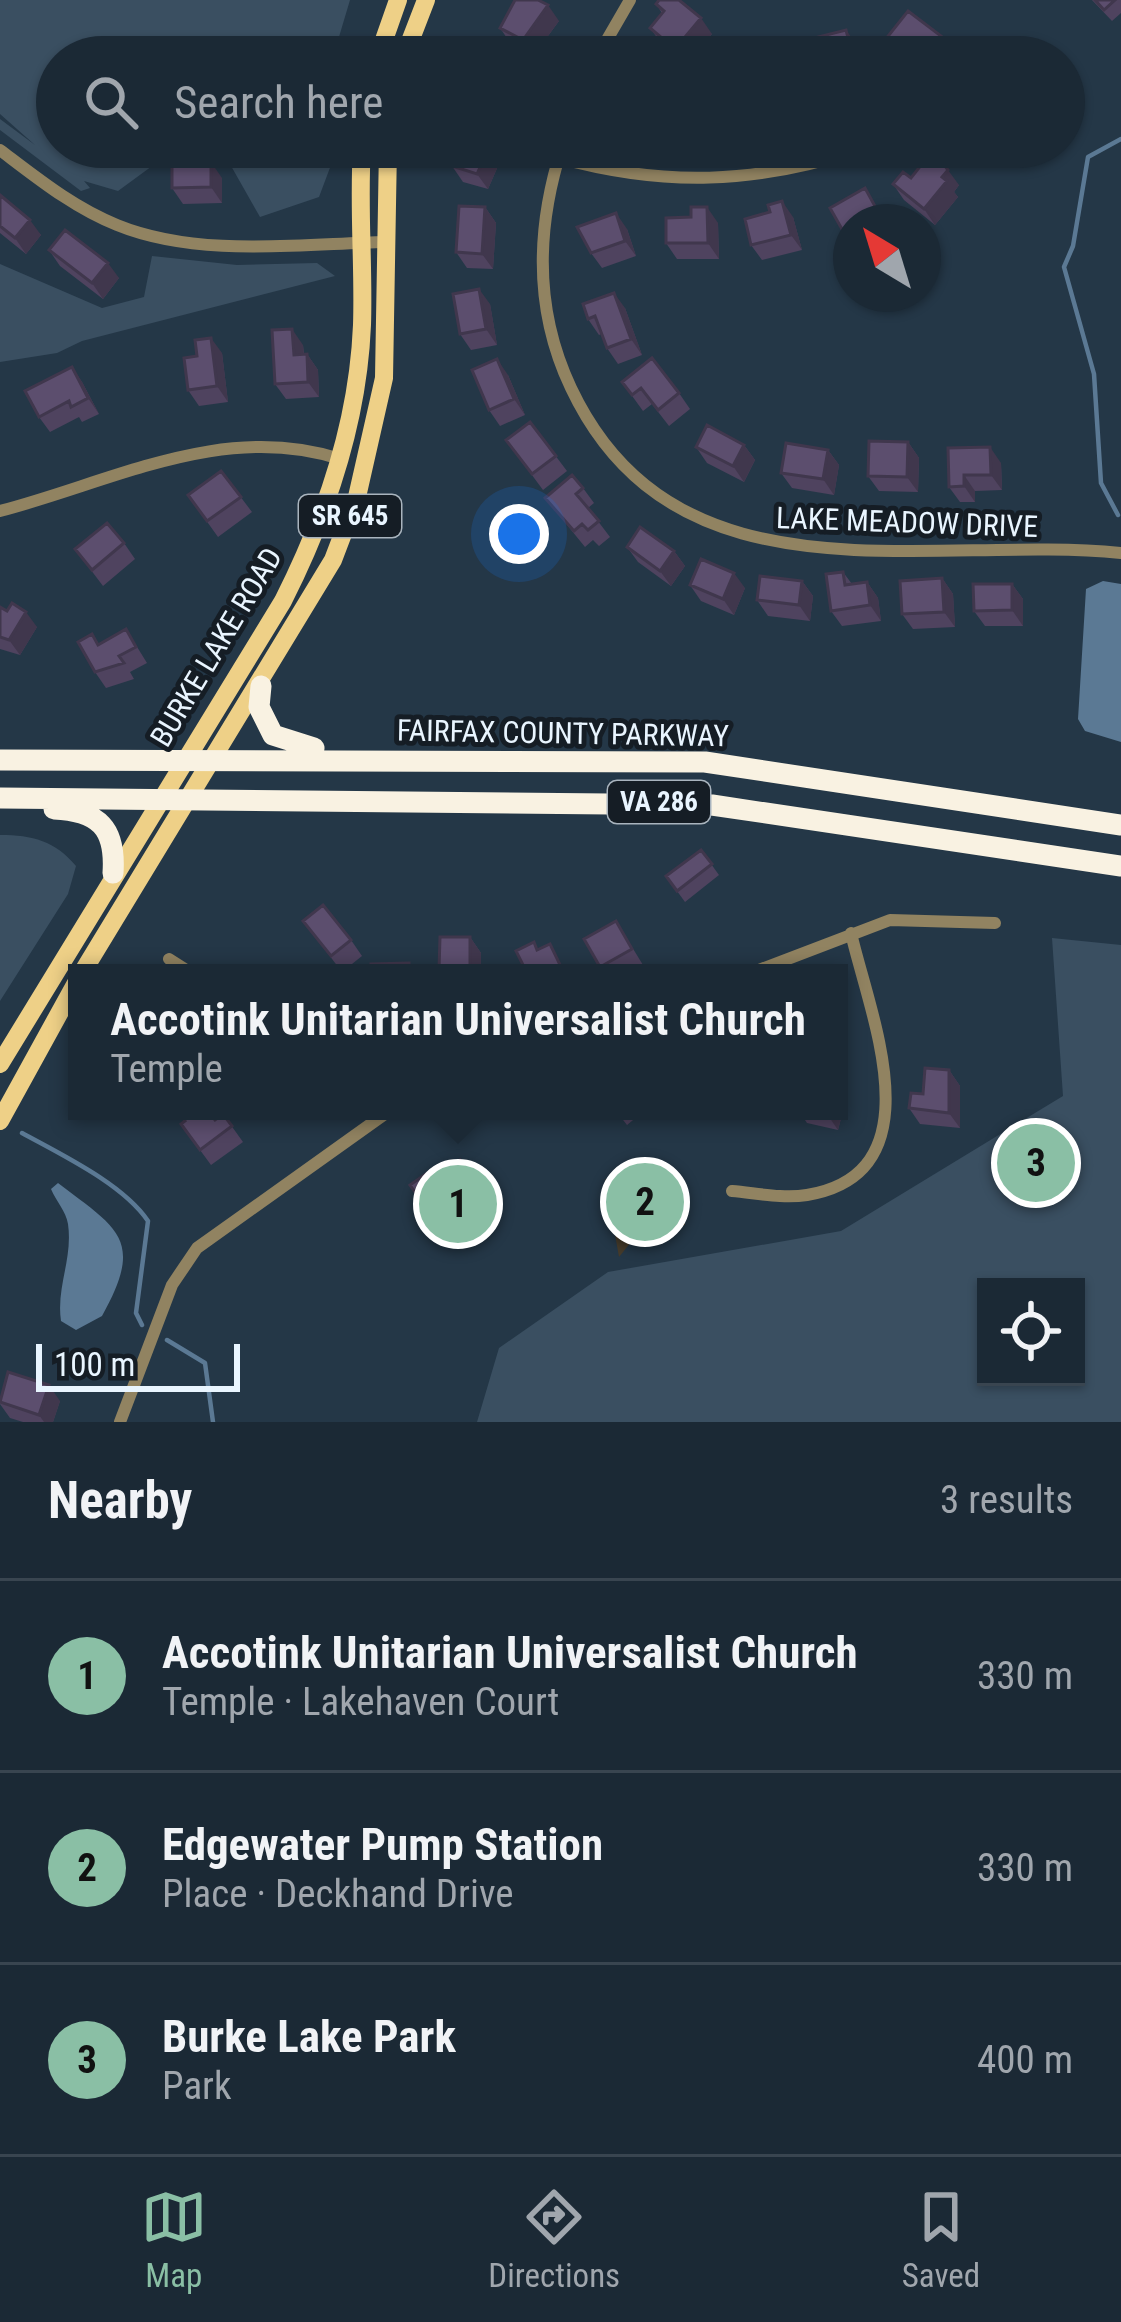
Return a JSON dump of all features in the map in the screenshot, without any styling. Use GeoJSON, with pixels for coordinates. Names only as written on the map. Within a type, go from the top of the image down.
{"type":"FeatureCollection","features":[{"type":"Feature","properties":{"kind":"highway"},"geometry":{"type":"LineString","coordinates":[[261,686],[264,722],[286,743],[398,758]]}},
{"type":"Feature","properties":{"kind":"highway","name":"FAIRFAX COUNTY PARKWAY"},"geometry":{"type":"LineString","coordinates":[[0,760],[398,758],[706,763],[1121,825]]}},
{"type":"Feature","properties":{"kind":"highway","name":"VA 286"},"geometry":{"type":"LineString","coordinates":[[0,800],[192,796],[712,805],[1121,866]]}},
{"type":"Feature","properties":{"kind":"highway"},"geometry":{"type":"LineString","coordinates":[[0,800],[92,814],[115,846],[113,873]]}},
{"type":"Feature","properties":{"kind":"main road"},"geometry":{"type":"LineString","coordinates":[[385,36],[398,0]]}},
{"type":"Feature","properties":{"kind":"main road"},"geometry":{"type":"LineString","coordinates":[[412,36],[426,0]]}},
{"type":"Feature","properties":{"kind":"main road","name":"BURKE LAKE ROAD"},"geometry":{"type":"LineString","coordinates":[[0,1064],[283,601],[312,544],[340,458],[360,346],[361,168]]}},
{"type":"Feature","properties":{"kind":"main road","name":"BURKE LAKE ROAD"},"geometry":{"type":"LineString","coordinates":[[88,964],[334,560],[357,496],[384,378],[388,168]]}},
{"type":"Feature","properties":{"kind":"main road"},"geometry":{"type":"LineString","coordinates":[[0,1121],[68,997]]}},
{"type":"Feature","properties":{"kind":"street"},"geometry":{"type":"LineString","coordinates":[[609,36],[630,0]]}},
{"type":"Feature","properties":{"kind":"street"},"geometry":{"type":"LineString","coordinates":[[0,150],[65,198],[135,232],[211,244],[386,242]]}},
{"type":"Feature","properties":{"kind":"street","name":"LAKE MEADOW DRIVE"},"geometry":{"type":"LineString","coordinates":[[557,168],[542,260],[544,309],[555,351],[601,438],[674,505],[733,533],[796,548],[1121,553]]}},
{"type":"Feature","properties":{"kind":"street"},"geometry":{"type":"LineString","coordinates":[[614,168],[648,178],[712,182],[801,168]]}},
{"type":"Feature","properties":{"kind":"street"},"geometry":{"type":"LineString","coordinates":[[0,511],[172,457],[226,447],[290,447],[340,458]]}},
{"type":"Feature","properties":{"kind":"street"},"geometry":{"type":"LineString","coordinates":[[774,964],[904,918],[995,923]]}},
{"type":"Feature","properties":{"kind":"street"},"geometry":{"type":"LineString","coordinates":[[733,1191],[793,1197],[824,1191],[862,1165],[880,1138],[888,1084],[851,933]]}},
{"type":"Feature","properties":{"kind":"street"},"geometry":{"type":"LineString","coordinates":[[170,959],[178,964]]}},
{"type":"Feature","properties":{"kind":"street"},"geometry":{"type":"LineString","coordinates":[[121,1422],[172,1285],[197,1248],[376,1120]]}},
{"type":"Feature","properties":{"kind":"shaded area"},"geometry":{"type":"Polygon","coordinates":[[[0,0],[350,0],[339,36],[36,36],[36,157],[0,130],[0,119],[35,145],[0,114],[0,0]]]}},
{"type":"Feature","properties":{"kind":"shaded area"},"geometry":{"type":"Polygon","coordinates":[[[50,168],[149,168],[118,191],[84,181],[90,188],[81,191],[50,168]]]}},
{"type":"Feature","properties":{"kind":"shaded area"},"geometry":{"type":"Polygon","coordinates":[[[232,168],[330,168],[319,197],[260,217],[232,168]]]}},
{"type":"Feature","properties":{"kind":"shaded area"},"geometry":{"type":"Polygon","coordinates":[[[152,256],[237,265],[317,263],[335,276],[82,341],[57,353],[0,362],[0,264],[102,308],[144,297],[152,256]]]}},
{"type":"Feature","properties":{"kind":"shaded area"},"geometry":{"type":"Polygon","coordinates":[[[1103,581],[1121,584],[1121,742],[1085,731],[1078,719],[1086,589],[1103,581]]]}},
{"type":"Feature","properties":{"kind":"shaded area"},"geometry":{"type":"Polygon","coordinates":[[[0,835],[42,841],[76,866],[68,894],[0,1001],[0,835]]]}},
{"type":"Feature","properties":{"kind":"shaded area"},"geometry":{"type":"Polygon","coordinates":[[[1052,938],[1121,945],[1121,1422],[477,1422],[499,1348],[608,1272],[841,1231],[1063,1096],[1052,938]]]}},
{"type":"Feature","properties":{"kind":"shaded area"},"geometry":{"type":"Polygon","coordinates":[[[605,1179],[635,1196],[679,1187],[685,1225],[640,1231],[619,1257],[605,1179]]]}},
{"type":"Feature","properties":{"kind":"shaded area"},"geometry":{"type":"Polygon","coordinates":[[[58,1183],[110,1225],[123,1252],[122,1269],[102,1316],[76,1330],[61,1321],[69,1237],[67,1219],[51,1189],[58,1183]]]}},
{"type":"Feature","properties":{"kind":"building"},"geometry":{"type":"Polygon","coordinates":[[[515,0],[548,5],[526,36],[500,28],[515,0]]]}},
{"type":"Feature","properties":{"kind":"building"},"geometry":{"type":"Polygon","coordinates":[[[679,0],[701,18],[686,36],[660,36],[650,28],[664,11],[656,4],[679,0]]]}},
{"type":"Feature","properties":{"kind":"building"},"geometry":{"type":"Polygon","coordinates":[[[1095,0],[1115,0],[1104,10],[1095,0]]]}},
{"type":"Feature","properties":{"kind":"building"},"geometry":{"type":"Polygon","coordinates":[[[908,11],[941,36],[888,36],[908,11]]]}},
{"type":"Feature","properties":{"kind":"building"},"geometry":{"type":"Polygon","coordinates":[[[172,168],[211,168],[211,187],[172,188],[172,168]]]}},
{"type":"Feature","properties":{"kind":"building"},"geometry":{"type":"Polygon","coordinates":[[[919,168],[948,170],[942,177],[947,181],[928,204],[918,204],[893,184],[903,172],[911,178],[919,168]]]}},
{"type":"Feature","properties":{"kind":"building"},"geometry":{"type":"Polygon","coordinates":[[[865,188],[874,204],[837,204],[865,188]]]}},
{"type":"Feature","properties":{"kind":"building"},"geometry":{"type":"Polygon","coordinates":[[[0,195],[30,220],[15,238],[0,226],[0,195]]]}},
{"type":"Feature","properties":{"kind":"building"},"geometry":{"type":"Polygon","coordinates":[[[782,201],[791,235],[751,245],[745,219],[770,212],[768,205],[782,201]]]}},
{"type":"Feature","properties":{"kind":"building"},"geometry":{"type":"Polygon","coordinates":[[[459,206],[485,207],[482,254],[456,252],[459,206]]]}},
{"type":"Feature","properties":{"kind":"building"},"geometry":{"type":"Polygon","coordinates":[[[691,207],[707,207],[708,243],[666,243],[666,218],[691,217],[691,207]]]}},
{"type":"Feature","properties":{"kind":"building"},"geometry":{"type":"Polygon","coordinates":[[[616,213],[625,241],[591,253],[577,227],[616,213]]]}},
{"type":"Feature","properties":{"kind":"building"},"geometry":{"type":"Polygon","coordinates":[[[65,230],[108,263],[92,283],[49,250],[65,230]]]}},
{"type":"Feature","properties":{"kind":"building"},"geometry":{"type":"Polygon","coordinates":[[[479,289],[486,329],[460,334],[453,294],[479,289]]]}},
{"type":"Feature","properties":{"kind":"building"},"geometry":{"type":"Polygon","coordinates":[[[614,293],[631,339],[607,348],[595,316],[588,319],[583,304],[614,293]]]}},
{"type":"Feature","properties":{"kind":"building"},"geometry":{"type":"Polygon","coordinates":[[[292,329],[294,355],[307,354],[308,382],[275,384],[272,330],[292,329]]]}},
{"type":"Feature","properties":{"kind":"building"},"geometry":{"type":"Polygon","coordinates":[[[211,338],[217,386],[188,390],[184,358],[197,356],[195,340],[211,338]]]}},
{"type":"Feature","properties":{"kind":"building"},"geometry":{"type":"Polygon","coordinates":[[[652,358],[679,393],[658,410],[641,388],[632,395],[622,382],[652,358]]]}},
{"type":"Feature","properties":{"kind":"building"},"geometry":{"type":"Polygon","coordinates":[[[497,359],[514,399],[489,410],[472,370],[497,359]]]}},
{"type":"Feature","properties":{"kind":"building"},"geometry":{"type":"Polygon","coordinates":[[[72,367],[88,398],[71,407],[69,401],[39,417],[25,391],[72,367]]]}},
{"type":"Feature","properties":{"kind":"building"},"geometry":{"type":"Polygon","coordinates":[[[530,422],[556,456],[532,474],[506,440],[530,422]]]}},
{"type":"Feature","properties":{"kind":"building"},"geometry":{"type":"Polygon","coordinates":[[[707,425],[744,445],[733,466],[696,447],[707,425]]]}},
{"type":"Feature","properties":{"kind":"building"},"geometry":{"type":"Polygon","coordinates":[[[869,441],[908,442],[907,477],[868,476],[869,441]]]}},
{"type":"Feature","properties":{"kind":"building"},"geometry":{"type":"Polygon","coordinates":[[[786,443],[828,450],[823,479],[781,473],[786,443]]]}},
{"type":"Feature","properties":{"kind":"building"},"geometry":{"type":"Polygon","coordinates":[[[990,447],[991,475],[964,475],[964,486],[949,487],[948,448],[990,447]]]}},
{"type":"Feature","properties":{"kind":"building"},"geometry":{"type":"Polygon","coordinates":[[[221,471],[241,497],[207,521],[188,495],[221,471]]]}},
{"type":"Feature","properties":{"kind":"building"},"geometry":{"type":"Polygon","coordinates":[[[572,475],[583,488],[576,494],[599,521],[588,530],[582,524],[574,531],[545,498],[572,475]]]}},
{"type":"Feature","properties":{"kind":"building"},"geometry":{"type":"Polygon","coordinates":[[[107,523],[124,543],[92,570],[75,549],[107,523]]]}},
{"type":"Feature","properties":{"kind":"building"},"geometry":{"type":"Polygon","coordinates":[[[640,527],[674,551],[660,571],[627,547],[640,527]]]}},
{"type":"Feature","properties":{"kind":"building"},"geometry":{"type":"Polygon","coordinates":[[[701,559],[734,573],[723,599],[690,585],[701,559]]]}},
{"type":"Feature","properties":{"kind":"building"},"geometry":{"type":"Polygon","coordinates":[[[843,572],[845,585],[867,582],[870,605],[831,611],[826,574],[843,572]]]}},
{"type":"Feature","properties":{"kind":"building"},"geometry":{"type":"Polygon","coordinates":[[[760,576],[802,581],[799,605],[757,600],[760,576]]]}},
{"type":"Feature","properties":{"kind":"building"},"geometry":{"type":"Polygon","coordinates":[[[942,578],[944,612],[902,614],[900,581],[942,578]]]}},
{"type":"Feature","properties":{"kind":"building"},"geometry":{"type":"Polygon","coordinates":[[[973,584],[1012,584],[1012,610],[974,611],[973,584]]]}},
{"type":"Feature","properties":{"kind":"building"},"geometry":{"type":"Polygon","coordinates":[[[12,603],[26,612],[9,640],[0,637],[0,607],[7,611],[12,603]]]}},
{"type":"Feature","properties":{"kind":"building"},"geometry":{"type":"Polygon","coordinates":[[[126,629],[136,647],[119,656],[124,663],[95,672],[78,642],[92,634],[98,645],[126,629]]]}},
{"type":"Feature","properties":{"kind":"building"},"geometry":{"type":"Polygon","coordinates":[[[701,850],[712,864],[677,891],[666,876],[701,850]]]}},
{"type":"Feature","properties":{"kind":"building"},"geometry":{"type":"Polygon","coordinates":[[[323,905],[351,940],[331,956],[303,921],[323,905]]]}},
{"type":"Feature","properties":{"kind":"building"},"geometry":{"type":"Polygon","coordinates":[[[616,921],[632,949],[598,964],[584,939],[616,921]]]}},
{"type":"Feature","properties":{"kind":"building"},"geometry":{"type":"Polygon","coordinates":[[[440,937],[470,937],[470,964],[439,964],[440,937]]]}},
{"type":"Feature","properties":{"kind":"building"},"geometry":{"type":"Polygon","coordinates":[[[534,942],[537,950],[550,944],[560,964],[522,964],[516,951],[534,942]]]}},
{"type":"Feature","properties":{"kind":"building"},"geometry":{"type":"Polygon","coordinates":[[[925,1068],[949,1070],[949,1113],[909,1108],[911,1093],[923,1094],[925,1068]]]}},
{"type":"Feature","properties":{"kind":"building"},"geometry":{"type":"Polygon","coordinates":[[[228,1120],[232,1126],[200,1150],[181,1124],[228,1120]]]}},
{"type":"Feature","properties":{"kind":"building"},"geometry":{"type":"Polygon","coordinates":[[[460,1160],[470,1175],[460,1182],[470,1196],[438,1224],[410,1185],[437,1166],[442,1173],[460,1160]]]}},
{"type":"Feature","properties":{"kind":"building"},"geometry":{"type":"Polygon","coordinates":[[[8,1372],[49,1385],[39,1415],[0,1402],[8,1372]]]}},
{"type":"Feature","properties":{"kind":"waterway"},"geometry":{"type":"LineString","coordinates":[[1118,515],[1101,483],[1094,374],[1064,267],[1073,246],[1088,157],[1121,139]]}},
{"type":"Feature","properties":{"kind":"waterway"},"geometry":{"type":"LineString","coordinates":[[22,1133],[108,1183],[148,1221],[136,1313],[142,1325]]}},
{"type":"Feature","properties":{"kind":"waterway"},"geometry":{"type":"LineString","coordinates":[[167,1340],[205,1363],[213,1422]]}},
{"type":"Feature","properties":{"kind":"place","name":"Burke Lake Park"},"geometry":{"type":"Point","coordinates":[1036,1163]}},
{"type":"Feature","properties":{"kind":"place","name":"Edgewater Pump Station"},"geometry":{"type":"Point","coordinates":[645,1202]}},
{"type":"Feature","properties":{"kind":"place","name":"Accotink Unitarian Universalist Church"},"geometry":{"type":"Point","coordinates":[458,1204]}}]}
